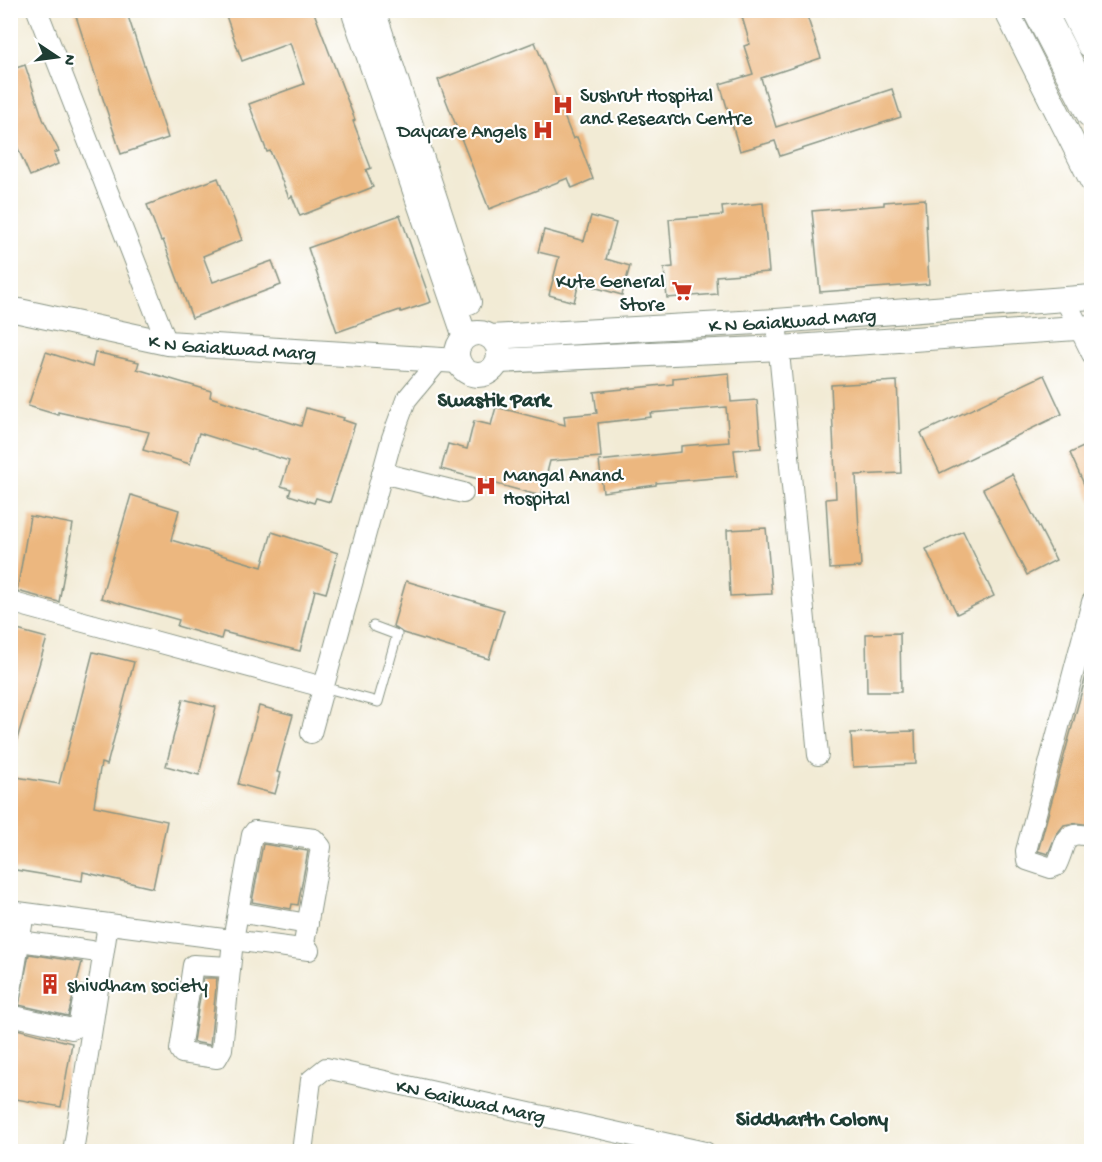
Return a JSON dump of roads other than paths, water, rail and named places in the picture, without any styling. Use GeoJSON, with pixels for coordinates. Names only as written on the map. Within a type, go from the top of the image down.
{"type":"FeatureCollection","features":[{"type":"Feature","properties":{"kind":"highway"},"geometry":{"type":"LineString","coordinates":[[1040,10],[1092,112]]}},
{"type":"Feature","properties":{"kind":"highway"},"geometry":{"type":"LineString","coordinates":[[1076,10],[1092,42]]}},
{"type":"Feature","properties":{"kind":"street"},"geometry":{"type":"LineString","coordinates":[[38,10],[167,344]]}},
{"type":"Feature","properties":{"kind":"street"},"geometry":{"type":"LineString","coordinates":[[356,10],[354,16],[383,74],[436,230],[479,335],[499,348],[498,362],[489,373],[474,375],[448,361]]}},
{"type":"Feature","properties":{"kind":"street"},"geometry":{"type":"LineString","coordinates":[[373,10],[383,74]]}},
{"type":"Feature","properties":{"kind":"street"},"geometry":{"type":"LineString","coordinates":[[1006,10],[1092,181]]}},
{"type":"Feature","properties":{"kind":"street","name":"K N Gaiakwad Marg"},"geometry":{"type":"LineString","coordinates":[[479,335],[776,321],[1092,297]]}},
{"type":"Feature","properties":{"kind":"street"},"geometry":{"type":"LineString","coordinates":[[1065,299],[1085,327],[1092,354]]}},
{"type":"Feature","properties":{"kind":"street","name":"K N Gaiakwad Marg"},"geometry":{"type":"LineString","coordinates":[[10,309],[167,344],[448,361]]}},
{"type":"Feature","properties":{"kind":"street"},"geometry":{"type":"LineString","coordinates":[[890,312],[890,340]]}},
{"type":"Feature","properties":{"kind":"street"},"geometry":{"type":"LineString","coordinates":[[776,321],[818,755]]}},
{"type":"Feature","properties":{"kind":"street","name":"K N Gaiakwad Marg"},"geometry":{"type":"LineString","coordinates":[[498,362],[780,348],[1085,327]]}},
{"type":"Feature","properties":{"kind":"street"},"geometry":{"type":"LineString","coordinates":[[311,733],[382,473],[406,400],[448,361],[458,348],[479,335]]}},
{"type":"Feature","properties":{"kind":"street"},"geometry":{"type":"LineString","coordinates":[[382,473],[463,493]]}},
{"type":"Feature","properties":{"kind":"street"},"geometry":{"type":"LineString","coordinates":[[10,602],[322,687]]}},
{"type":"Feature","properties":{"kind":"street"},"geometry":{"type":"LineString","coordinates":[[1092,602],[1026,851],[1028,860],[1051,868],[1056,866],[1063,844],[1070,836],[1079,834],[1092,837]]}},
{"type":"Feature","properties":{"kind":"street"},"geometry":{"type":"LineString","coordinates":[[10,998],[20,941],[17,912],[102,924],[233,940],[306,949],[321,847],[314,839],[255,831],[252,835],[233,940],[230,967],[220,1056],[217,1058],[182,1053],[180,1050],[193,965],[230,967]]}},
{"type":"Feature","properties":{"kind":"street"},"geometry":{"type":"LineString","coordinates":[[238,912],[308,924]]}},
{"type":"Feature","properties":{"kind":"street"},"geometry":{"type":"LineString","coordinates":[[10,1015],[72,1029],[78,1026],[91,951],[102,924]]}},
{"type":"Feature","properties":{"kind":"street"},"geometry":{"type":"LineString","coordinates":[[79,1151],[102,924]]}},
{"type":"Feature","properties":{"kind":"street"},"geometry":{"type":"LineString","coordinates":[[20,941],[91,951]]}},
{"type":"Feature","properties":{"kind":"street","name":"KN Gaikwad Marg"},"geometry":{"type":"LineString","coordinates":[[302,1152],[311,1080],[326,1068],[705,1152]]}},
{"type":"Feature","properties":{"kind":"lane"},"geometry":{"type":"LineString","coordinates":[[322,687],[378,702],[397,635],[373,626]]}},
{"type":"Feature","properties":{"kind":"place","name":"Sushrut Hospital and Research Centre"},"geometry":{"type":"Point","coordinates":[563,105]}},
{"type":"Feature","properties":{"kind":"place","name":"Daycare Angels"},"geometry":{"type":"Point","coordinates":[543,130]}},
{"type":"Feature","properties":{"kind":"place","name":"Kute General Store"},"geometry":{"type":"Point","coordinates":[682,291]}},
{"type":"Feature","properties":{"kind":"place","name":"Mangal Anand Hospital"},"geometry":{"type":"Point","coordinates":[486,486]}},
{"type":"Feature","properties":{"kind":"place","name":"shivdham society"},"geometry":{"type":"Point","coordinates":[50,984]}},
{"type":"Feature","properties":{"kind":"district","name":"Swastik Park"},"geometry":{"type":"Point","coordinates":[494,399]}},
{"type":"Feature","properties":{"kind":"district","name":"Siddharth Colony"},"geometry":{"type":"Point","coordinates":[812,1118]}}]}
